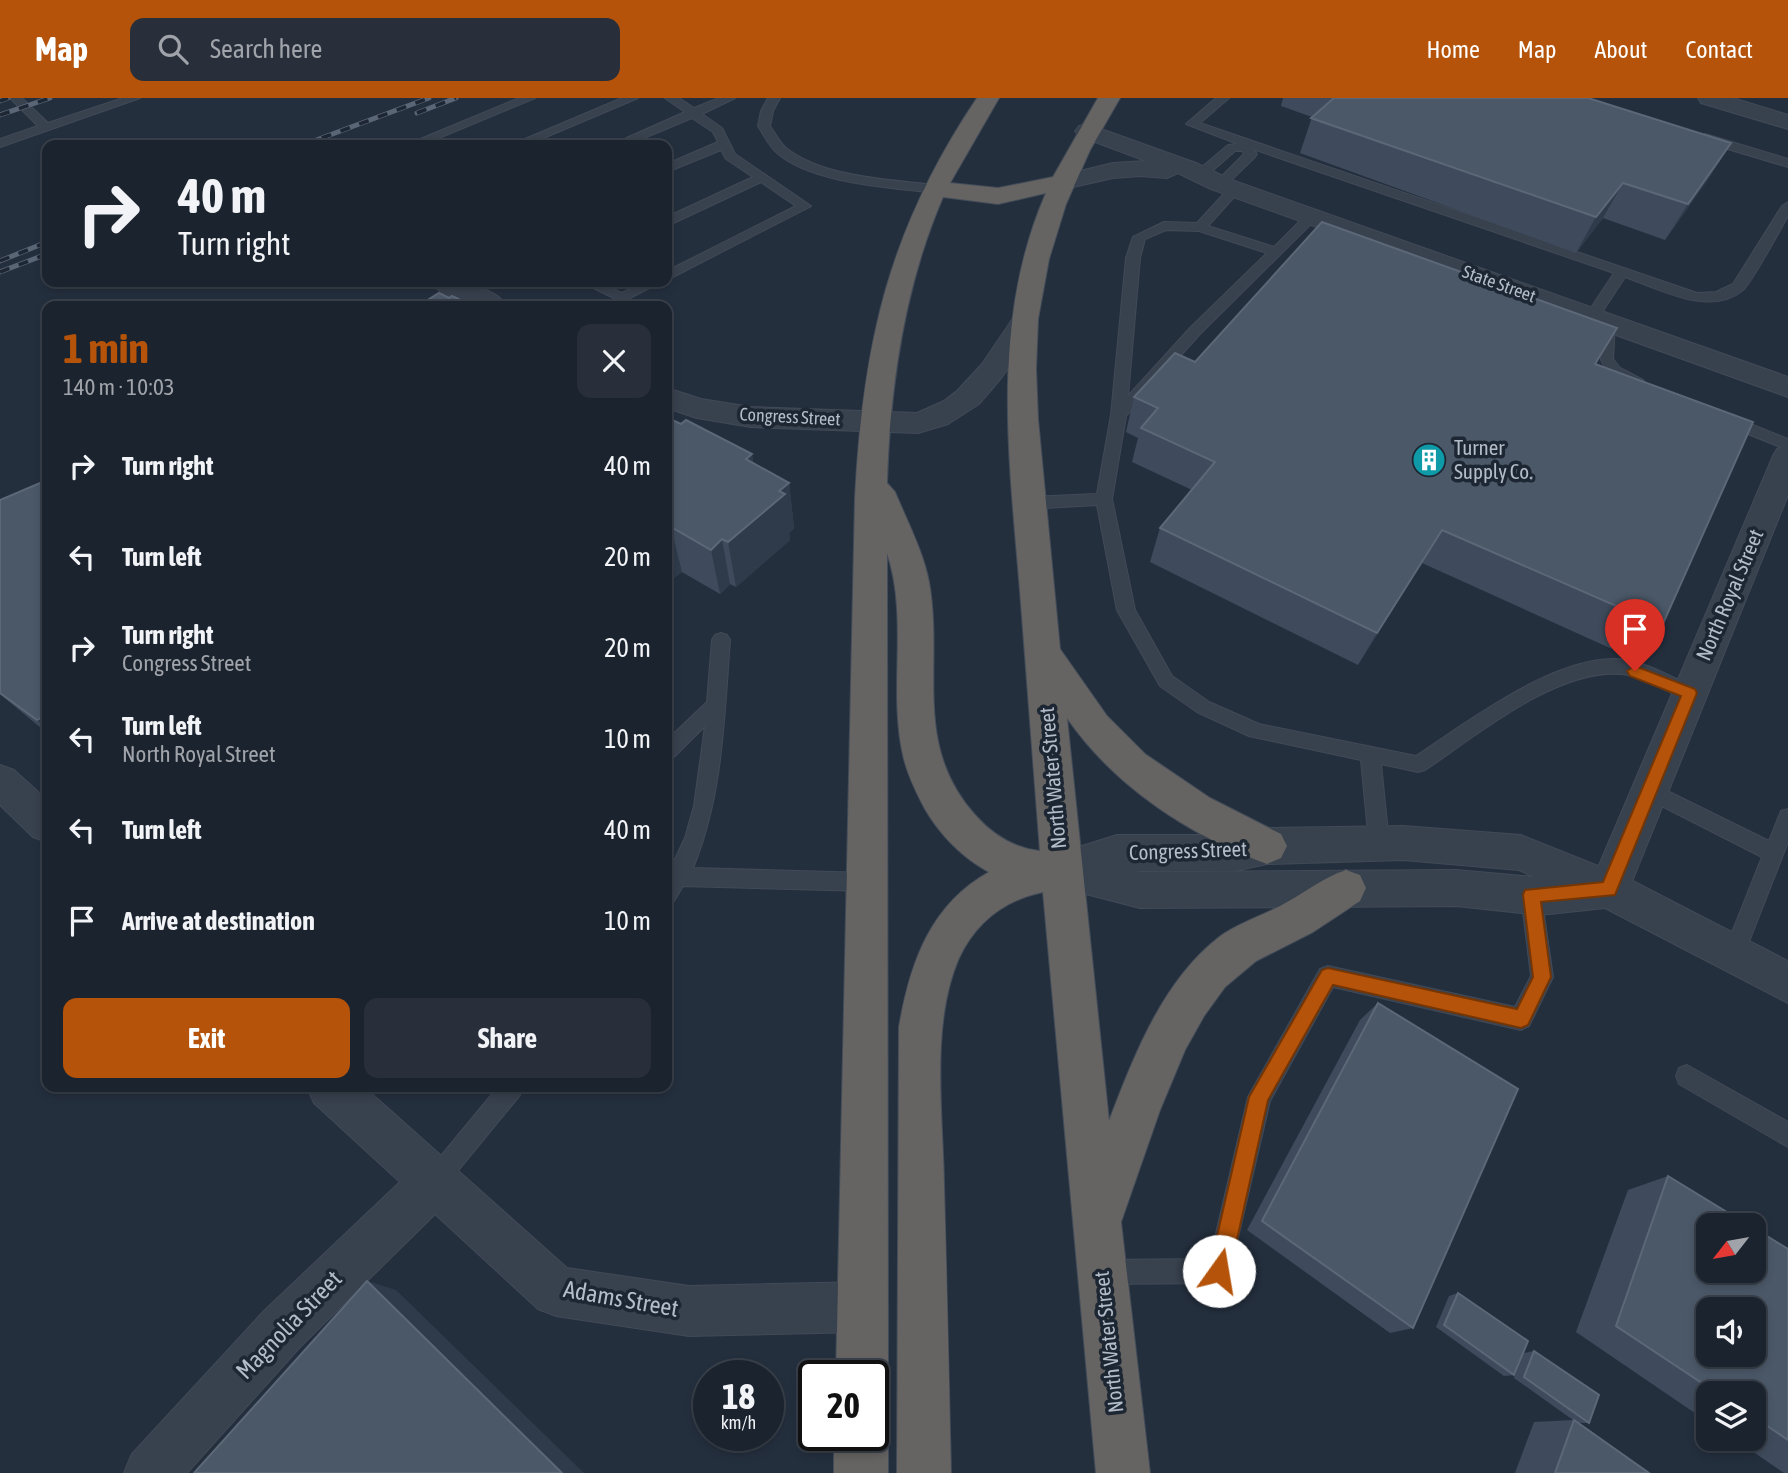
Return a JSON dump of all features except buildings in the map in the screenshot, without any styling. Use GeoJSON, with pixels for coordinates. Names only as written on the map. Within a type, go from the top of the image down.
{"type":"FeatureCollection","features":[{"type":"Feature","properties":{"kind":"highway"},"geometry":{"type":"LineString","coordinates":[[862,1360],[874,422],[892,316],[918,226],[935,189],[988,98]]}},
{"type":"Feature","properties":{"kind":"highway","name":"North Water Street"},"geometry":{"type":"LineString","coordinates":[[1109,98],[1086,114],[1031,272],[1024,323],[1021,392],[1028,503],[1061,870],[1123,1473]]}},
{"type":"Feature","properties":{"kind":"highway"},"geometry":{"type":"LineString","coordinates":[[935,189],[982,195],[1009,195],[1060,183]]}},
{"type":"Feature","properties":{"kind":"highway"},"geometry":{"type":"LineString","coordinates":[[872,472],[911,578],[918,746],[926,776],[938,799],[958,824],[990,852],[1017,866],[1061,870]]}},
{"type":"Feature","properties":{"kind":"highway"},"geometry":{"type":"LineString","coordinates":[[1043,653],[1094,727],[1141,774],[1206,817],[1267,846]]}},
{"type":"Feature","properties":{"kind":"highway"},"geometry":{"type":"LineString","coordinates":[[924,1473],[919,1051],[924,999],[929,979],[953,930],[979,901],[1005,884],[1061,870]]}},
{"type":"Feature","properties":{"kind":"highway"},"geometry":{"type":"LineString","coordinates":[[1096,1226],[1145,1089],[1176,1021],[1201,984],[1233,951],[1292,922],[1346,888]]}},
{"type":"Feature","properties":{"kind":"highway"},"geometry":{"type":"LineString","coordinates":[[861,1451],[861,1473]]}},
{"type":"Feature","properties":{"kind":"street"},"geometry":{"type":"LineString","coordinates":[[1709,98],[1788,122]]}},
{"type":"Feature","properties":{"kind":"street","name":"State Street"},"geometry":{"type":"LineString","coordinates":[[1086,114],[1216,182]]}},
{"type":"Feature","properties":{"kind":"street","name":"State Street"},"geometry":{"type":"LineString","coordinates":[[1060,183],[1120,168],[1143,167],[1216,182],[1788,387]]}},
{"type":"Feature","properties":{"kind":"street"},"geometry":{"type":"LineString","coordinates":[[454,287],[479,301]]}},
{"type":"Feature","properties":{"kind":"street","name":"Congress Street"},"geometry":{"type":"LineString","coordinates":[[672,399],[697,408],[751,418],[918,423],[940,417],[962,404],[981,385],[1024,323]]}},
{"type":"Feature","properties":{"kind":"street","name":"North Royal Street"},"geometry":{"type":"LineString","coordinates":[[1609,889],[1788,455]]}},
{"type":"Feature","properties":{"kind":"street"},"geometry":{"type":"LineString","coordinates":[[0,781],[42,820]]}},
{"type":"Feature","properties":{"kind":"street","name":"Congress Street"},"geometry":{"type":"LineString","coordinates":[[1061,870],[1117,853],[1234,853],[1267,846],[1403,843],[1521,853],[1609,889],[1788,983]]}},
{"type":"Feature","properties":{"kind":"street","name":"Congress Street"},"geometry":{"type":"LineString","coordinates":[[1061,870],[1140,890],[1456,888],[1531,895],[1609,889]]}},
{"type":"Feature","properties":{"kind":"street","name":"Adams Street"},"geometry":{"type":"LineString","coordinates":[[335,1092],[556,1291],[689,1311],[862,1307]]}},
{"type":"Feature","properties":{"kind":"street","name":"Magnolia Street"},"geometry":{"type":"LineString","coordinates":[[151,1473],[282,1329],[434,1182]]}},
{"type":"Feature","properties":{"kind":"lane"},"geometry":{"type":"LineString","coordinates":[[16,98],[46,128]]}},
{"type":"Feature","properties":{"kind":"lane"},"geometry":{"type":"LineString","coordinates":[[0,144],[134,98]]}},
{"type":"Feature","properties":{"kind":"lane"},"geometry":{"type":"LineString","coordinates":[[424,140],[529,98]]}},
{"type":"Feature","properties":{"kind":"lane"},"geometry":{"type":"LineString","coordinates":[[529,140],[632,98]]}},
{"type":"Feature","properties":{"kind":"lane"},"geometry":{"type":"LineString","coordinates":[[671,98],[718,130],[730,156],[771,167],[827,171],[935,189]]}},
{"type":"Feature","properties":{"kind":"lane"},"geometry":{"type":"LineString","coordinates":[[629,140],[729,98]]}},
{"type":"Feature","properties":{"kind":"lane"},"geometry":{"type":"LineString","coordinates":[[672,219],[771,167],[779,149],[764,126],[767,111],[774,98]]}},
{"type":"Feature","properties":{"kind":"lane"},"geometry":{"type":"LineString","coordinates":[[1223,98],[1192,124],[1696,297],[1719,296],[1738,287],[1788,206]]}},
{"type":"Feature","properties":{"kind":"lane"},"geometry":{"type":"LineString","coordinates":[[1695,134],[1788,163]]}},
{"type":"Feature","properties":{"kind":"lane"},"geometry":{"type":"LineString","coordinates":[[672,166],[724,144]]}},
{"type":"Feature","properties":{"kind":"lane"},"geometry":{"type":"LineString","coordinates":[[1200,227],[1232,148],[1247,145]]}},
{"type":"Feature","properties":{"kind":"lane"},"geometry":{"type":"LineString","coordinates":[[1216,182],[1251,154],[1247,145]]}},
{"type":"Feature","properties":{"kind":"lane"},"geometry":{"type":"LineString","coordinates":[[672,273],[806,206],[771,167]]}},
{"type":"Feature","properties":{"kind":"lane"},"geometry":{"type":"LineString","coordinates":[[1119,415],[1195,331],[1312,216]]}},
{"type":"Feature","properties":{"kind":"lane"},"geometry":{"type":"LineString","coordinates":[[1276,252],[1200,227],[1164,226],[1139,237],[1133,258],[1119,415],[1104,499],[1126,610],[1167,681],[1203,707],[1256,731],[1418,764],[1552,680],[1590,667],[1624,667],[1689,693]]}},
{"type":"Feature","properties":{"kind":"lane"},"geometry":{"type":"LineString","coordinates":[[1622,271],[1600,320],[1606,359],[1615,371],[1657,391]]}},
{"type":"Feature","properties":{"kind":"lane"},"geometry":{"type":"LineString","coordinates":[[599,287],[622,298],[644,287]]}},
{"type":"Feature","properties":{"kind":"lane"},"geometry":{"type":"LineString","coordinates":[[1718,416],[1788,455]]}},
{"type":"Feature","properties":{"kind":"lane"},"geometry":{"type":"LineString","coordinates":[[1028,503],[1104,499]]}},
{"type":"Feature","properties":{"kind":"lane"},"geometry":{"type":"LineString","coordinates":[[672,887],[680,877],[707,797],[721,640]]}},
{"type":"Feature","properties":{"kind":"lane"},"geometry":{"type":"LineString","coordinates":[[672,746],[715,706]]}},
{"type":"Feature","properties":{"kind":"lane"},"geometry":{"type":"LineString","coordinates":[[1370,754],[1379,843]]}},
{"type":"Feature","properties":{"kind":"lane"},"geometry":{"type":"LineString","coordinates":[[1649,790],[1773,853]]}},
{"type":"Feature","properties":{"kind":"lane"},"geometry":{"type":"LineString","coordinates":[[1734,955],[1788,817]]}},
{"type":"Feature","properties":{"kind":"lane"},"geometry":{"type":"LineString","coordinates":[[680,877],[868,882]]}},
{"type":"Feature","properties":{"kind":"lane"},"geometry":{"type":"LineString","coordinates":[[1102,1272],[1219,1271],[1259,1097],[1328,976],[1521,1019],[1542,977],[1531,895]]}},
{"type":"Feature","properties":{"kind":"lane"},"geometry":{"type":"LineString","coordinates":[[1686,1076],[1788,1135]]}},
{"type":"Feature","properties":{"kind":"lane"},"geometry":{"type":"LineString","coordinates":[[434,1182],[509,1092]]}},
{"type":"Feature","properties":{"kind":"railway"},"geometry":{"type":"LineString","coordinates":[[0,101],[8,98]]}},
{"type":"Feature","properties":{"kind":"railway"},"geometry":{"type":"LineString","coordinates":[[0,115],[50,98]]}},
{"type":"Feature","properties":{"kind":"railway"},"geometry":{"type":"LineString","coordinates":[[316,140],[429,98]]}},
{"type":"Feature","properties":{"kind":"railway"},"geometry":{"type":"LineString","coordinates":[[417,113],[456,98]]}},
{"type":"Feature","properties":{"kind":"railway"},"geometry":{"type":"LineString","coordinates":[[0,261],[42,244]]}},
{"type":"Feature","properties":{"kind":"railway"},"geometry":{"type":"LineString","coordinates":[[0,272],[42,256]]}},
{"type":"Feature","properties":{"kind":"place","name":"Turner Supply Co."},"geometry":{"type":"Point","coordinates":[1429,460]}},
{"type":"Feature","properties":{"kind":"route"},"geometry":{"type":"LineString","coordinates":[[1219,1271],[1259,1097],[1328,976],[1521,1019],[1542,977],[1531,895],[1540,897],[1609,889],[1689,693],[1635,671]]}}]}
